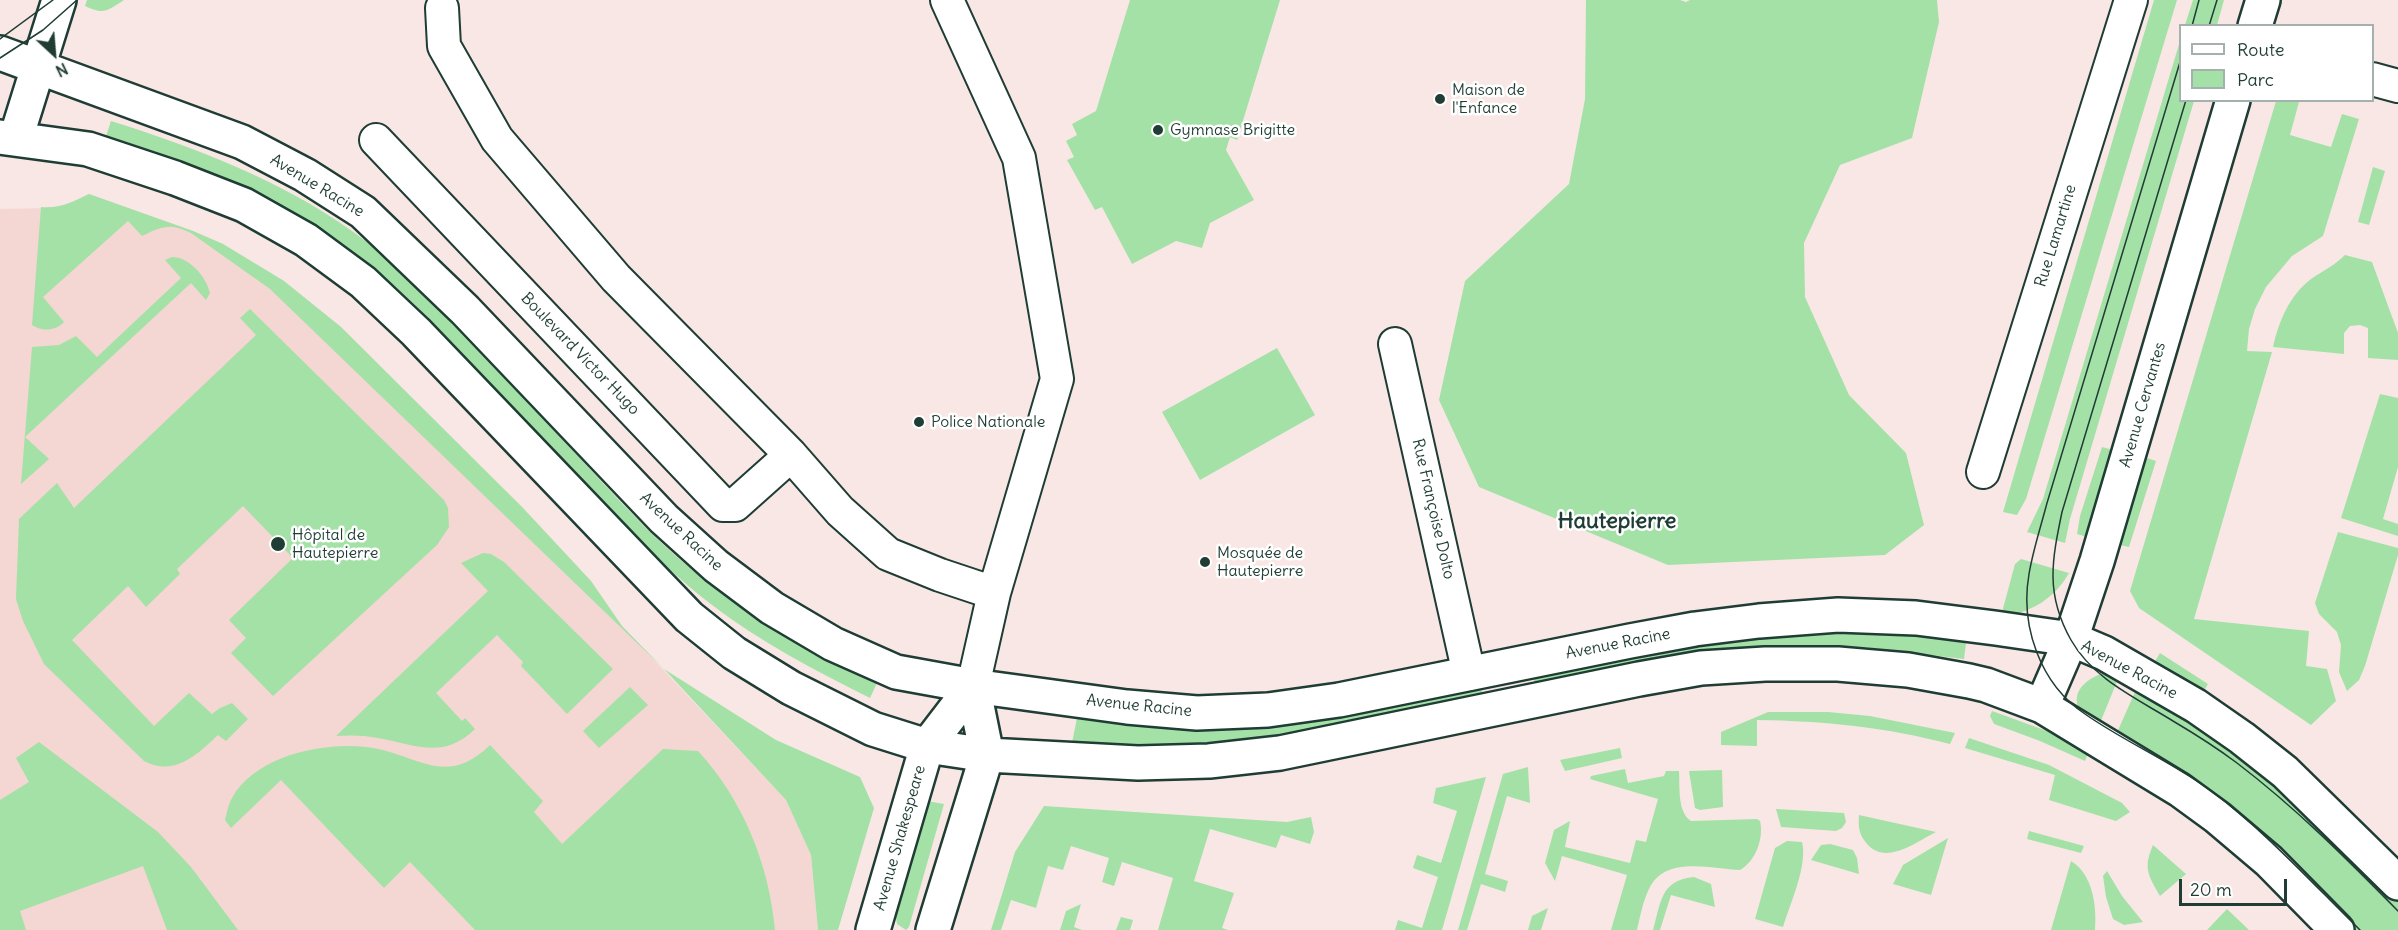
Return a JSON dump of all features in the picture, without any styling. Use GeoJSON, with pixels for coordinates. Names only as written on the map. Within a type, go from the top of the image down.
{"type":"FeatureCollection","features":[{"type":"Feature","properties":{"kind":"street"},"geometry":{"type":"LineString","coordinates":[[60,0],[40,66],[8,137],[88,149],[175,178],[244,205],[306,240],[363,282],[416,332],[689,617],[734,653],[792,688],[873,729],[927,746],[987,755],[1138,764],[1209,761],[1280,753],[1701,668],[1765,664],[1838,664],[1908,670],[1986,685],[2042,706],[2102,744],[2139,764],[2217,817],[2269,861],[2337,930]]}},
{"type":"Feature","properties":{"kind":"street"},"geometry":{"type":"LineString","coordinates":[[933,930],[987,755],[973,686],[994,593],[1057,379],[1019,158],[947,0]]}},
{"type":"Feature","properties":{"kind":"street","name":"Rue Lamartine"},"geometry":{"type":"LineString","coordinates":[[1983,472],[2131,0]]}},
{"type":"Feature","properties":{"kind":"street"},"geometry":{"type":"LineString","coordinates":[[2256,24],[2263,0]]}},
{"type":"Feature","properties":{"kind":"street"},"geometry":{"type":"LineString","coordinates":[[442,8],[444,46],[497,139],[616,278],[791,455],[840,512],[888,554],[994,593]]}},
{"type":"Feature","properties":{"kind":"street","name":"Avenue Racine"},"geometry":{"type":"LineString","coordinates":[[0,53],[242,142],[305,176],[363,212],[465,310],[664,519],[716,566],[772,608],[833,644],[896,672],[973,686],[1197,713],[1268,710],[1339,700],[1695,629],[1759,621],[1838,615],[1916,618],[2071,639],[2104,653],[2136,671],[2196,706],[2242,738],[2285,772],[2398,883]]}},
{"type":"Feature","properties":{"kind":"street"},"geometry":{"type":"LineString","coordinates":[[2374,79],[2398,86]]}},
{"type":"Feature","properties":{"kind":"street","name":"Avenue Cervantes"},"geometry":{"type":"LineString","coordinates":[[2042,706],[2071,639],[2097,561],[2232,102]]}},
{"type":"Feature","properties":{"kind":"street","name":"Boulevard Victor Hugo"},"geometry":{"type":"LineString","coordinates":[[376,141],[723,505],[735,505],[791,455]]}},
{"type":"Feature","properties":{"kind":"street","name":"Rue Françoise Dolto"},"geometry":{"type":"LineString","coordinates":[[1395,344],[1469,674]]}},
{"type":"Feature","properties":{"kind":"street"},"geometry":{"type":"LineString","coordinates":[[927,746],[973,686]]}},
{"type":"Feature","properties":{"kind":"street","name":"Avenue Shakespeare"},"geometry":{"type":"LineString","coordinates":[[873,930],[927,746]]}},
{"type":"Feature","properties":{"kind":"shaded area","name":"Hôpital de Hautepierre"},"geometry":{"type":"Polygon","coordinates":[[[89,194],[223,244],[284,281],[341,327],[523,508],[591,581],[622,626],[786,800],[811,855],[818,930],[0,930],[0,209],[50,208],[68,204],[89,194]]]}},
{"type":"Feature","properties":{"kind":"green space"},"geometry":{"type":"Polygon","coordinates":[[[87,0],[124,0],[101,11],[85,6],[87,0]]]}},
{"type":"Feature","properties":{"kind":"green space","name":"Gymnase Brigitte"},"geometry":{"type":"Polygon","coordinates":[[[1130,0],[1280,0],[1237,140],[1230,137],[1226,150],[1254,200],[1210,223],[1202,248],[1176,241],[1132,264],[1102,207],[1095,210],[1067,160],[1074,157],[1066,141],[1077,135],[1072,124],[1096,111],[1130,0]]]}},
{"type":"Feature","properties":{"kind":"green space"},"geometry":{"type":"Polygon","coordinates":[[[1586,0],[1680,0],[1686,2],[1690,0],[1937,0],[1939,22],[1912,138],[1840,165],[1804,243],[1805,297],[1849,395],[1906,453],[1924,525],[1885,555],[1668,565],[1479,487],[1439,400],[1465,281],[1569,184],[1585,99],[1586,0]]]}},
{"type":"Feature","properties":{"kind":"green space"},"geometry":{"type":"Polygon","coordinates":[[[2154,0],[2177,0],[2026,499],[2017,515],[2003,512],[2154,0]]]}},
{"type":"Feature","properties":{"kind":"green space"},"geometry":{"type":"Polygon","coordinates":[[[2193,0],[2224,0],[2217,24],[2185,24],[2193,0]]]}},
{"type":"Feature","properties":{"kind":"green space"},"geometry":{"type":"Polygon","coordinates":[[[2179,44],[2179,102],[2194,102],[2070,519],[2065,543],[2027,532],[2043,499],[2179,44]]]}},
{"type":"Feature","properties":{"kind":"green space"},"geometry":{"type":"Polygon","coordinates":[[[2276,102],[2299,102],[2290,135],[2331,147],[2342,114],[2359,119],[2323,236],[2292,256],[2266,287],[2255,309],[2249,329],[2247,351],[2272,352],[2194,619],[2309,631],[2306,666],[2327,669],[2336,701],[2311,725],[2139,608],[2130,591],[2276,102]]]}},
{"type":"Feature","properties":{"kind":"green space"},"geometry":{"type":"Polygon","coordinates":[[[111,121],[174,142],[266,180],[324,212],[367,242],[437,306],[670,551],[754,616],[814,652],[877,683],[870,698],[769,644],[730,619],[691,588],[610,511],[452,342],[400,290],[372,266],[316,226],[258,194],[168,157],[106,136],[111,121]]]}},
{"type":"Feature","properties":{"kind":"green space"},"geometry":{"type":"Polygon","coordinates":[[[2373,167],[2385,171],[2369,225],[2358,222],[2373,167]]]}},
{"type":"Feature","properties":{"kind":"green space"},"geometry":{"type":"Polygon","coordinates":[[[89,194],[223,244],[284,281],[341,327],[523,508],[591,581],[622,626],[664,669],[270,289],[191,233],[166,227],[142,236],[128,221],[43,297],[64,322],[49,330],[32,325],[41,207],[60,206],[89,194]]]}},
{"type":"Feature","properties":{"kind":"green space"},"geometry":{"type":"Polygon","coordinates":[[[2345,255],[2372,262],[2398,333],[2398,360],[2368,358],[2368,328],[2360,325],[2350,326],[2344,333],[2344,354],[2273,347],[2282,319],[2297,293],[2311,279],[2345,255]]]}},
{"type":"Feature","properties":{"kind":"green space"},"geometry":{"type":"Polygon","coordinates":[[[172,257],[185,260],[201,274],[210,293],[206,300],[191,283],[25,437],[49,459],[21,484],[32,347],[59,345],[76,336],[97,357],[181,278],[165,260],[172,257]]]}},
{"type":"Feature","properties":{"kind":"green space"},"geometry":{"type":"Polygon","coordinates":[[[250,309],[444,500],[448,508],[449,527],[437,545],[273,696],[231,653],[246,638],[229,620],[293,558],[243,506],[177,569],[180,574],[146,607],[128,586],[72,640],[154,726],[189,693],[212,714],[232,703],[248,719],[226,741],[218,735],[184,762],[175,765],[155,765],[144,761],[44,664],[23,621],[16,599],[19,519],[57,483],[74,508],[256,335],[240,318],[250,309]]]}},
{"type":"Feature","properties":{"kind":"green space"},"geometry":{"type":"Polygon","coordinates":[[[1277,348],[1315,415],[1200,480],[1162,412],[1277,348]]]}},
{"type":"Feature","properties":{"kind":"green space"},"geometry":{"type":"Polygon","coordinates":[[[2380,394],[2398,398],[2398,467],[2383,519],[2398,524],[2398,536],[2341,518],[2380,394]]]}},
{"type":"Feature","properties":{"kind":"green space"},"geometry":{"type":"Polygon","coordinates":[[[2102,447],[2113,450],[2087,537],[2077,534],[2080,516],[2102,447]]]}},
{"type":"Feature","properties":{"kind":"green space"},"geometry":{"type":"Polygon","coordinates":[[[2144,457],[2156,461],[2129,547],[2120,545],[2144,457]]]}},
{"type":"Feature","properties":{"kind":"green space"},"geometry":{"type":"Polygon","coordinates":[[[2338,532],[2398,548],[2398,555],[2365,666],[2359,680],[2347,691],[2339,672],[2341,645],[2337,632],[2319,614],[2315,603],[2338,532]]]}},
{"type":"Feature","properties":{"kind":"green space"},"geometry":{"type":"Polygon","coordinates":[[[483,553],[491,554],[504,562],[613,669],[567,714],[521,666],[523,662],[497,635],[436,693],[462,721],[465,718],[475,729],[463,739],[452,744],[429,748],[368,736],[336,736],[488,591],[461,563],[483,553]]]}},
{"type":"Feature","properties":{"kind":"green space"},"geometry":{"type":"Polygon","coordinates":[[[2021,559],[2069,573],[2057,590],[2041,603],[2022,612],[2001,616],[2015,564],[2021,559]]]}},
{"type":"Feature","properties":{"kind":"green space"},"geometry":{"type":"Polygon","coordinates":[[[1770,628],[1967,635],[1964,659],[1863,647],[1773,649],[1536,690],[1532,672],[1770,628]]]}},
{"type":"Feature","properties":{"kind":"green space"},"geometry":{"type":"Polygon","coordinates":[[[2160,653],[2208,684],[2202,694],[2154,663],[2160,653]]]}},
{"type":"Feature","properties":{"kind":"green space"},"geometry":{"type":"Polygon","coordinates":[[[664,669],[776,740],[860,777],[874,808],[838,930],[818,930],[811,855],[786,800],[664,669]]]}},
{"type":"Feature","properties":{"kind":"green space"},"geometry":{"type":"Polygon","coordinates":[[[2110,672],[2120,674],[2098,728],[2080,711],[2077,696],[2079,690],[2089,680],[2110,672]]]}},
{"type":"Feature","properties":{"kind":"green space"},"geometry":{"type":"Polygon","coordinates":[[[1480,683],[1484,701],[1263,746],[1071,748],[1077,718],[1181,728],[1480,683]]]}},
{"type":"Feature","properties":{"kind":"green space"},"geometry":{"type":"Polygon","coordinates":[[[2139,683],[2265,769],[2398,898],[2398,930],[2352,930],[2115,737],[2139,683]]]}},
{"type":"Feature","properties":{"kind":"green space"},"geometry":{"type":"Polygon","coordinates":[[[630,687],[648,705],[599,748],[583,731],[630,687]]]}},
{"type":"Feature","properties":{"kind":"green space"},"geometry":{"type":"Polygon","coordinates":[[[1992,711],[2047,731],[2089,751],[2085,761],[1994,724],[1990,716],[1992,711]]]}},
{"type":"Feature","properties":{"kind":"green space"},"geometry":{"type":"Polygon","coordinates":[[[1768,712],[1828,712],[1870,716],[1955,733],[1950,744],[1902,733],[1854,726],[1757,720],[1757,746],[1721,745],[1721,732],[1768,712]]]}},
{"type":"Feature","properties":{"kind":"green space"},"geometry":{"type":"Polygon","coordinates":[[[1969,738],[2049,765],[2122,803],[2130,812],[2116,821],[2049,800],[2055,775],[1965,748],[1969,738]]]}},
{"type":"Feature","properties":{"kind":"green space"},"geometry":{"type":"Polygon","coordinates":[[[39,742],[158,832],[191,867],[238,930],[167,930],[143,866],[20,911],[26,930],[0,930],[0,800],[29,782],[16,758],[39,742]]]}},
{"type":"Feature","properties":{"kind":"green space"},"geometry":{"type":"Polygon","coordinates":[[[490,745],[543,801],[534,812],[562,844],[663,749],[698,751],[728,790],[751,834],[767,881],[775,930],[475,930],[410,862],[384,888],[281,780],[231,828],[225,820],[231,801],[243,784],[256,772],[291,755],[330,747],[366,747],[443,767],[458,765],[473,758],[490,745]]]}},
{"type":"Feature","properties":{"kind":"green space"},"geometry":{"type":"Polygon","coordinates":[[[1620,748],[1622,758],[1565,771],[1560,760],[1620,748]]]}},
{"type":"Feature","properties":{"kind":"green space"},"geometry":{"type":"Polygon","coordinates":[[[1528,767],[1530,803],[1507,796],[1485,874],[1508,881],[1505,892],[1481,884],[1467,930],[1458,930],[1503,774],[1528,767]]]}},
{"type":"Feature","properties":{"kind":"green space"},"geometry":{"type":"Polygon","coordinates":[[[1625,769],[1628,783],[1664,776],[1666,771],[1679,771],[1681,805],[1683,812],[1691,821],[1757,819],[1760,821],[1761,835],[1754,855],[1740,870],[1690,866],[1677,868],[1656,878],[1643,904],[1637,930],[1611,930],[1627,875],[1562,856],[1555,881],[1545,863],[1554,830],[1570,821],[1565,847],[1630,863],[1636,840],[1646,842],[1658,799],[1590,779],[1591,776],[1625,769]]]}},
{"type":"Feature","properties":{"kind":"green space"},"geometry":{"type":"Polygon","coordinates":[[[1722,770],[1723,807],[1700,810],[1695,808],[1689,771],[1722,770]]]}},
{"type":"Feature","properties":{"kind":"green space"},"geometry":{"type":"Polygon","coordinates":[[[1486,777],[1442,930],[1395,930],[1398,920],[1422,928],[1438,877],[1413,868],[1417,855],[1441,863],[1457,811],[1433,803],[1436,788],[1486,777]]]}},
{"type":"Feature","properties":{"kind":"green space"},"geometry":{"type":"Polygon","coordinates":[[[927,801],[944,804],[909,927],[906,930],[897,924],[895,912],[927,801]]]}},
{"type":"Feature","properties":{"kind":"green space"},"geometry":{"type":"Polygon","coordinates":[[[1044,806],[1287,822],[1311,817],[1314,832],[1310,844],[1281,835],[1276,848],[1210,829],[1194,881],[1234,893],[1222,928],[1228,930],[1158,930],[1173,878],[1122,862],[1114,886],[1102,882],[1109,858],[1071,846],[1063,870],[1048,866],[1036,908],[1011,900],[1001,930],[991,930],[1015,852],[1044,806]]]}},
{"type":"Feature","properties":{"kind":"green space"},"geometry":{"type":"Polygon","coordinates":[[[1776,809],[1844,813],[1846,822],[1836,831],[1781,827],[1776,809]]]}},
{"type":"Feature","properties":{"kind":"green space"},"geometry":{"type":"Polygon","coordinates":[[[1859,815],[1936,832],[1902,850],[1884,853],[1868,845],[1861,835],[1859,815]]]}},
{"type":"Feature","properties":{"kind":"green space"},"geometry":{"type":"Polygon","coordinates":[[[2029,831],[2084,846],[2081,853],[2027,839],[2029,831]]]}},
{"type":"Feature","properties":{"kind":"green space"},"geometry":{"type":"Polygon","coordinates":[[[1948,838],[1931,895],[1893,884],[1903,865],[1948,838]]]}},
{"type":"Feature","properties":{"kind":"green space"},"geometry":{"type":"Polygon","coordinates":[[[1787,841],[1802,842],[1803,862],[1783,927],[1755,919],[1775,848],[1787,841]]]}},
{"type":"Feature","properties":{"kind":"green space"},"geometry":{"type":"Polygon","coordinates":[[[1830,844],[1853,850],[1857,858],[1859,874],[1811,860],[1821,845],[1830,844]]]}},
{"type":"Feature","properties":{"kind":"green space"},"geometry":{"type":"Polygon","coordinates":[[[2153,845],[2186,874],[2160,896],[2148,871],[2148,860],[2153,845]]]}},
{"type":"Feature","properties":{"kind":"green space"},"geometry":{"type":"Polygon","coordinates":[[[2071,861],[2089,882],[2094,901],[2095,930],[2051,930],[2071,861]]]}},
{"type":"Feature","properties":{"kind":"green space"},"geometry":{"type":"Polygon","coordinates":[[[2107,871],[2122,896],[2143,922],[2124,925],[2113,919],[2106,897],[2103,876],[2107,871]]]}},
{"type":"Feature","properties":{"kind":"green space"},"geometry":{"type":"Polygon","coordinates":[[[1694,877],[1711,884],[1715,907],[1671,895],[1660,930],[1653,930],[1661,902],[1668,888],[1683,879],[1694,877]]]}},
{"type":"Feature","properties":{"kind":"green space"},"geometry":{"type":"Polygon","coordinates":[[[1081,904],[1074,927],[1082,930],[1060,930],[1066,911],[1081,904]]]}},
{"type":"Feature","properties":{"kind":"green space"},"geometry":{"type":"Polygon","coordinates":[[[1548,908],[1541,930],[1528,930],[1532,916],[1548,908]]]}},
{"type":"Feature","properties":{"kind":"green space"},"geometry":{"type":"Polygon","coordinates":[[[2227,909],[2249,930],[2207,930],[2227,909]]]}},
{"type":"Feature","properties":{"kind":"green space"},"geometry":{"type":"Polygon","coordinates":[[[1121,917],[1133,920],[1130,930],[1116,930],[1121,917]]]}},
{"type":"Feature","properties":{"kind":"tram line"},"geometry":{"type":"LineString","coordinates":[[0,39],[53,0]]}},
{"type":"Feature","properties":{"kind":"tram line"},"geometry":{"type":"LineString","coordinates":[[0,58],[43,30],[77,0]]}},
{"type":"Feature","properties":{"kind":"tram line"},"geometry":{"type":"LineString","coordinates":[[2193,24],[2199,0]]}},
{"type":"Feature","properties":{"kind":"tram line"},"geometry":{"type":"LineString","coordinates":[[2210,24],[2217,0]]}},
{"type":"Feature","properties":{"kind":"tram line"},"geometry":{"type":"LineString","coordinates":[[2179,65],[2035,547],[2027,594],[2031,633],[2045,670],[2069,702],[2100,724],[2210,790],[2250,822],[2360,930]]}},
{"type":"Feature","properties":{"kind":"tram line"},"geometry":{"type":"LineString","coordinates":[[2185,102],[2062,512],[2053,577],[2057,607],[2071,640],[2080,654],[2103,677],[2130,696],[2206,741],[2259,780],[2320,834],[2398,911]]}},
{"type":"Feature","properties":{"kind":"place","name":"Maison de l'Enfance"},"geometry":{"type":"Point","coordinates":[1440,99]}},
{"type":"Feature","properties":{"kind":"place","name":"Gymnase Brigitte"},"geometry":{"type":"Point","coordinates":[1158,130]}},
{"type":"Feature","properties":{"kind":"place","name":"Police Nationale"},"geometry":{"type":"Point","coordinates":[919,422]}},
{"type":"Feature","properties":{"kind":"place","name":"Hôpital de Hautepierre"},"geometry":{"type":"Point","coordinates":[278,544]}},
{"type":"Feature","properties":{"kind":"place","name":"Mosquée de Hautepierre"},"geometry":{"type":"Point","coordinates":[1205,562]}},
{"type":"Feature","properties":{"kind":"district","name":"Hautepierre"},"geometry":{"type":"Point","coordinates":[1617,522]}}]}
